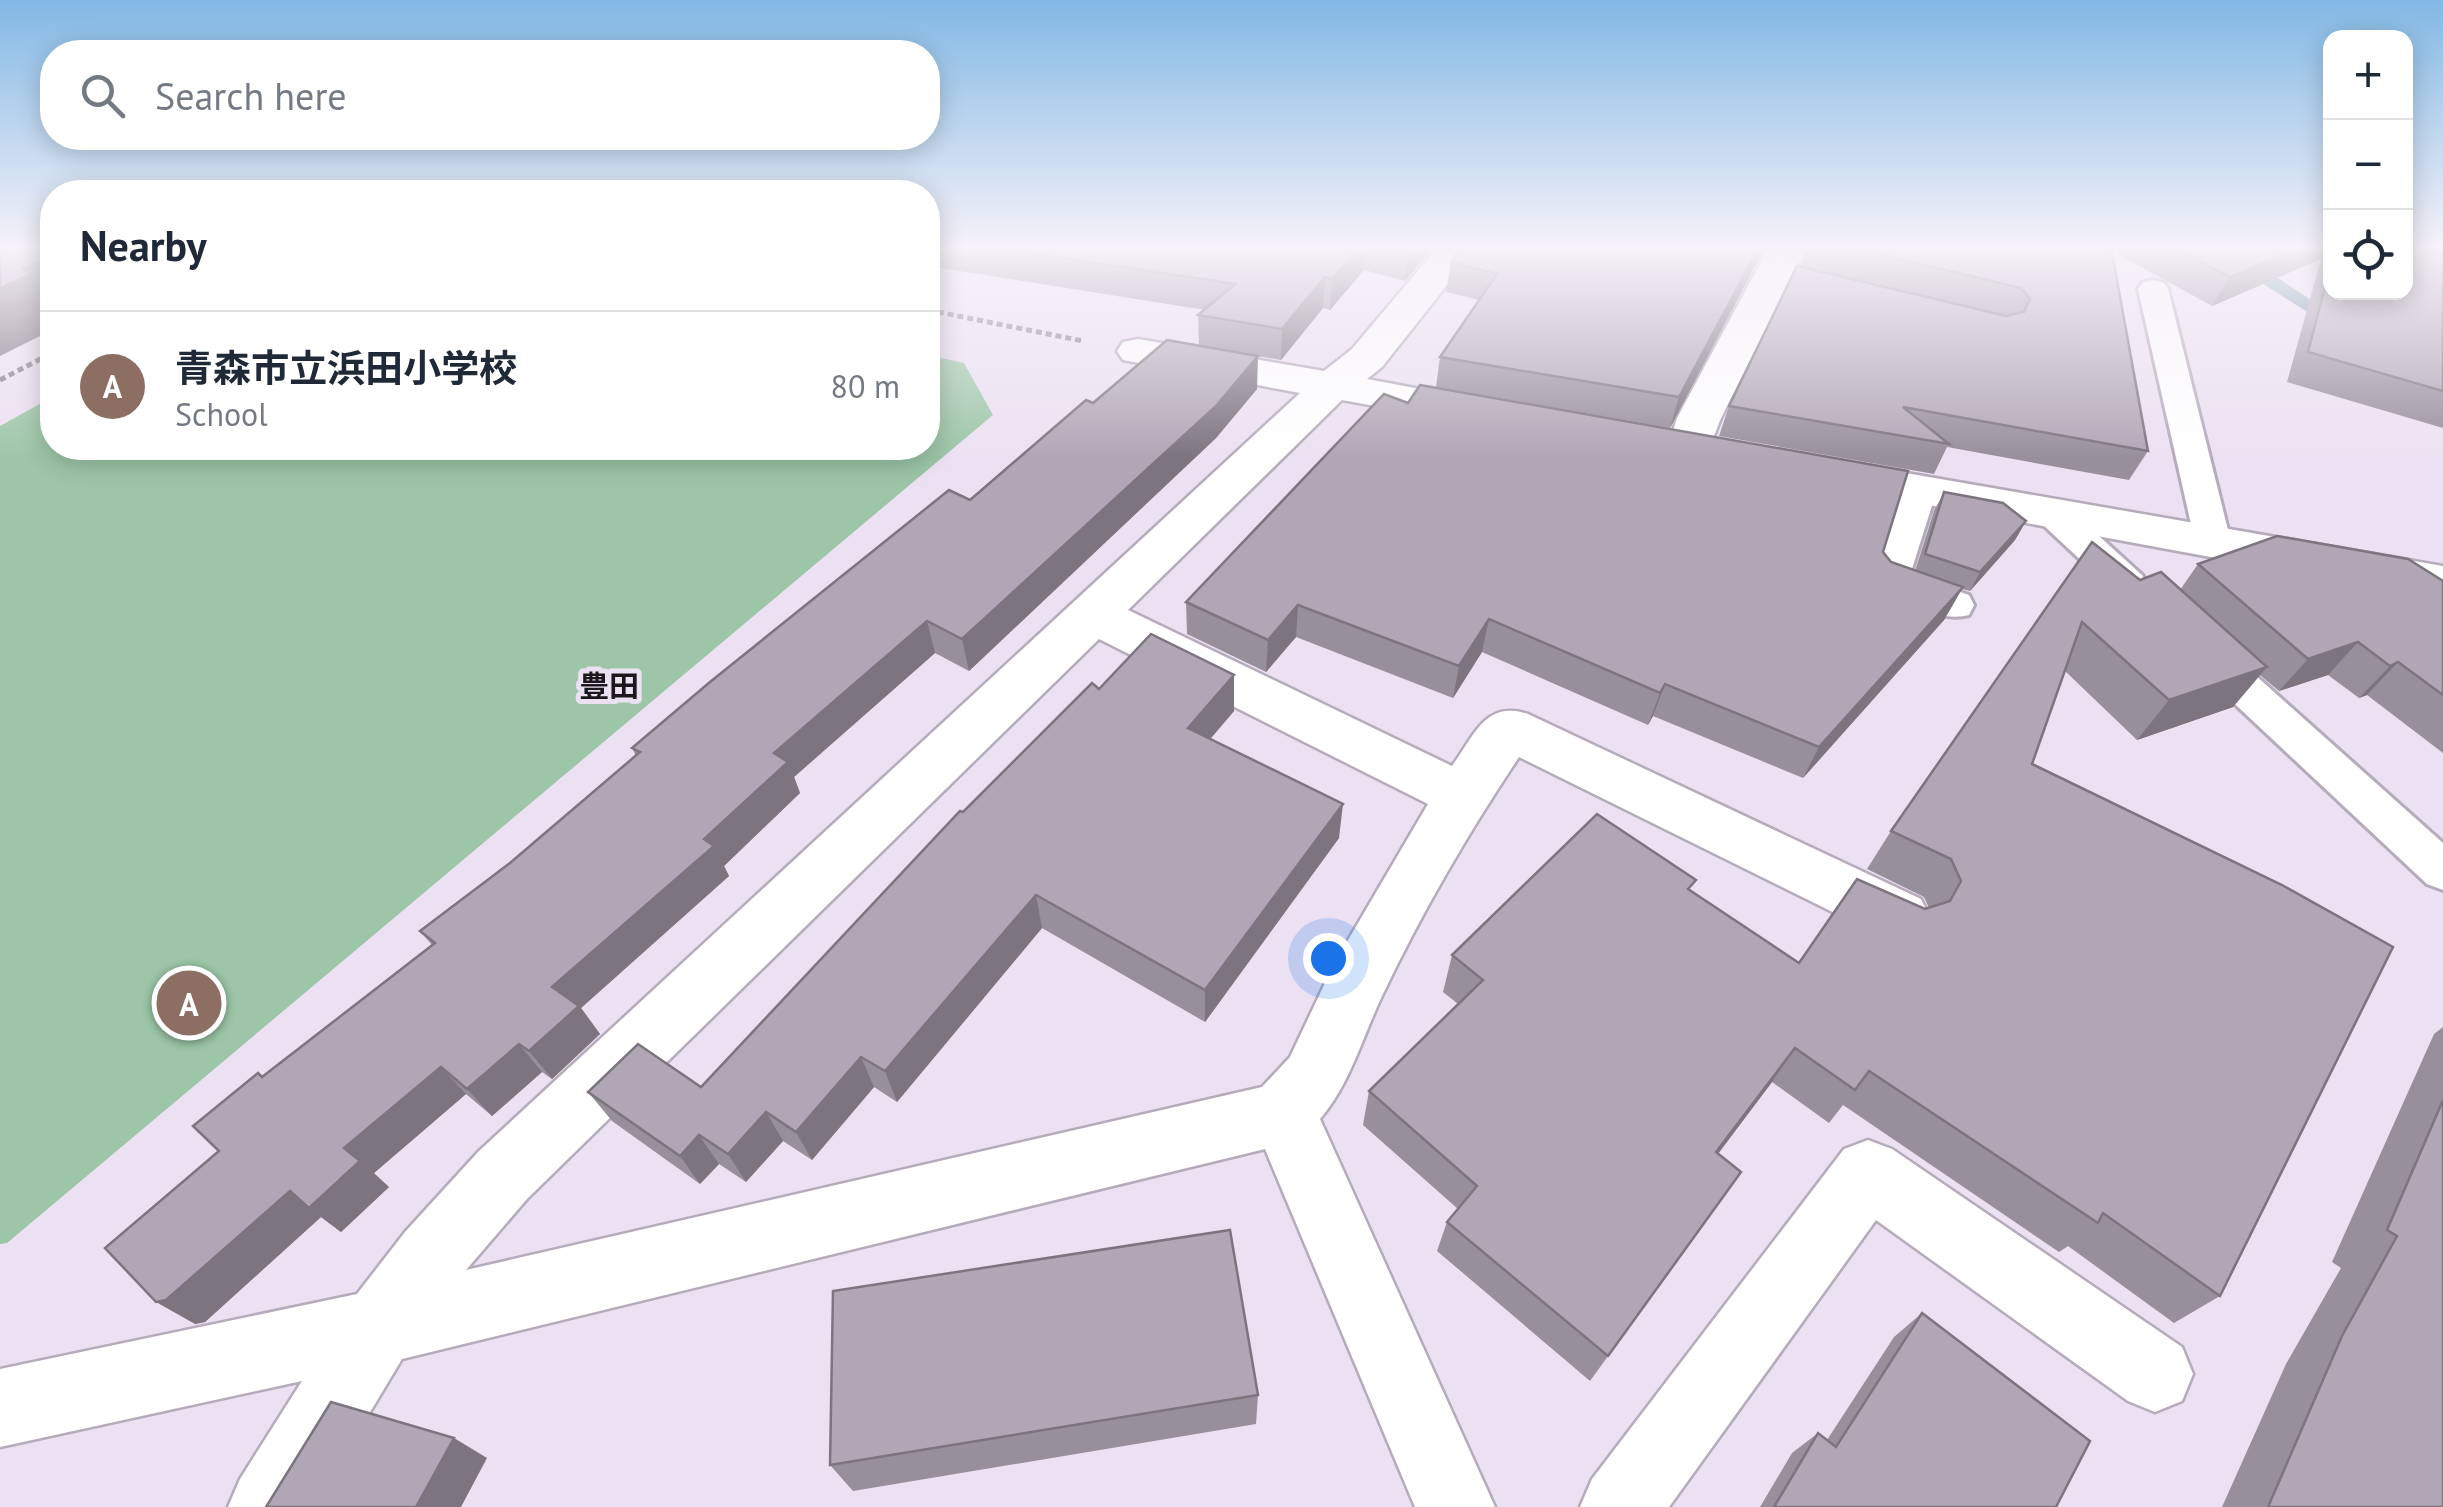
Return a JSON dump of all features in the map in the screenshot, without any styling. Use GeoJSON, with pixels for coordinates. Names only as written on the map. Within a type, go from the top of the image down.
{"type":"FeatureCollection","features":[{"type":"Feature","properties":{"kind":"street"},"geometry":{"type":"LineString","coordinates":[[268,1507],[379,1327],[430,1257],[503,1175],[1090,614],[1332,386],[1367,358],[1400,317]]}},
{"type":"Feature","properties":{"kind":"street"},"geometry":{"type":"LineString","coordinates":[[1689,449],[1699,418],[1761,317]]}},
{"type":"Feature","properties":{"kind":"street"},"geometry":{"type":"LineString","coordinates":[[1138,351],[1520,419]]}},
{"type":"Feature","properties":{"kind":"street"},"geometry":{"type":"LineString","coordinates":[[1785,466],[2213,542],[2432,587]]}},
{"type":"Feature","properties":{"kind":"street"},"geometry":{"type":"LineString","coordinates":[[1090,614],[1462,796]]}},
{"type":"Feature","properties":{"kind":"street"},"geometry":{"type":"LineString","coordinates":[[0,1408],[379,1327],[1220,1131],[1283,1112],[1313,1078],[1356,983],[1462,796],[1509,728],[1900,917]]}},
{"type":"Feature","properties":{"kind":"street"},"geometry":{"type":"LineString","coordinates":[[1283,1112],[1455,1507]]}},
{"type":"Feature","properties":{"kind":"street"},"geometry":{"type":"LineString","coordinates":[[1620,1507],[1868,1173],[2155,1374]]}},
{"type":"Feature","properties":{"kind":"lane"},"geometry":{"type":"LineString","coordinates":[[2160,317],[2213,542]]}},
{"type":"Feature","properties":{"kind":"lane"},"geometry":{"type":"LineString","coordinates":[[1919,490],[1889,582],[1955,605]]}},
{"type":"Feature","properties":{"kind":"lane"},"geometry":{"type":"LineString","coordinates":[[2053,514],[2443,871]]}},
{"type":"Feature","properties":{"kind":"path"},"geometry":{"type":"LineString","coordinates":[[966,317],[1138,351]]}},
{"type":"Feature","properties":{"kind":"path"},"geometry":{"type":"LineString","coordinates":[[0,380],[40,359]]}},
{"type":"Feature","properties":{"kind":"green space"},"geometry":{"type":"Polygon","coordinates":[[[940,358],[964,363],[993,415],[940,460],[940,358]]]}},
{"type":"Feature","properties":{"kind":"green space"},"geometry":{"type":"Polygon","coordinates":[[[40,404],[40,460],[939,460],[7,1243],[0,1244],[0,426],[40,404]]]}},
{"type":"Feature","properties":{"kind":"building"},"geometry":{"type":"Polygon","coordinates":[[[1212,317],[1292,317],[1282,329],[1212,317]]]}},
{"type":"Feature","properties":{"kind":"building"},"geometry":{"type":"Polygon","coordinates":[[[1467,317],[1721,317],[1679,397],[1440,357],[1467,317]]]}},
{"type":"Feature","properties":{"kind":"building"},"geometry":{"type":"Polygon","coordinates":[[[1772,317],[2124,317],[2148,451],[1903,407],[1949,444],[1729,406],[1772,317]]]}},
{"type":"Feature","properties":{"kind":"building"},"geometry":{"type":"Polygon","coordinates":[[[2317,317],[2443,317],[2443,391],[2308,352],[2317,317]]]}},
{"type":"Feature","properties":{"kind":"building"},"geometry":{"type":"Polygon","coordinates":[[[1167,340],[1258,356],[1216,406],[962,639],[927,621],[774,753],[788,762],[704,839],[714,846],[552,987],[579,1006],[529,1051],[519,1044],[467,1089],[441,1067],[344,1148],[360,1161],[309,1208],[290,1191],[166,1300],[156,1302],[105,1248],[219,1151],[193,1126],[258,1073],[262,1077],[435,943],[420,931],[510,863],[640,752],[632,748],[949,490],[970,500],[1086,400],[1093,403],[1167,340]]]}},
{"type":"Feature","properties":{"kind":"building"},"geometry":{"type":"Polygon","coordinates":[[[1420,385],[1908,471],[1883,552],[1891,562],[1963,587],[1819,747],[1665,684],[1660,693],[1489,619],[1459,666],[1298,605],[1268,640],[1186,602],[1384,394],[1408,403],[1420,385]]]}},
{"type":"Feature","properties":{"kind":"building"},"geometry":{"type":"Polygon","coordinates":[[[1944,492],[2003,503],[2026,521],[1980,572],[1925,554],[1944,492]]]}},
{"type":"Feature","properties":{"kind":"building"},"geometry":{"type":"Polygon","coordinates":[[[2277,536],[2408,559],[2443,581],[2443,695],[2398,662],[2390,666],[2358,642],[2308,659],[2198,564],[2277,536]]]}},
{"type":"Feature","properties":{"kind":"building"},"geometry":{"type":"Polygon","coordinates":[[[2092,542],[2140,580],[2161,572],[2267,667],[2169,700],[2082,622],[2032,764],[2282,885],[2393,947],[2220,1296],[2103,1213],[2098,1223],[1869,1071],[1855,1090],[1795,1048],[1716,1152],[1741,1172],[1608,1356],[1447,1222],[1477,1186],[1369,1091],[1483,980],[1452,955],[1597,814],[1696,880],[1688,889],[1799,963],[1857,879],[1925,909],[1950,901],[1961,881],[1951,859],[1891,831],[2092,542]]]}},
{"type":"Feature","properties":{"kind":"building"},"geometry":{"type":"Polygon","coordinates":[[[1151,634],[1234,675],[1188,728],[1343,804],[1205,990],[1036,895],[885,1071],[861,1057],[796,1132],[766,1112],[728,1154],[699,1135],[680,1156],[588,1092],[638,1044],[701,1087],[960,811],[1092,683],[1099,689],[1151,634]]]}},
{"type":"Feature","properties":{"kind":"building"},"geometry":{"type":"Polygon","coordinates":[[[2443,1100],[2443,1507],[2268,1507],[2342,1336],[2397,1236],[2387,1230],[2443,1100]]]}},
{"type":"Feature","properties":{"kind":"building"},"geometry":{"type":"Polygon","coordinates":[[[1230,1230],[1258,1395],[830,1465],[833,1291],[1230,1230]]]}},
{"type":"Feature","properties":{"kind":"building"},"geometry":{"type":"Polygon","coordinates":[[[1922,1313],[2090,1441],[2056,1507],[1774,1507],[1818,1433],[1836,1447],[1922,1313]]]}},
{"type":"Feature","properties":{"kind":"building"},"geometry":{"type":"Polygon","coordinates":[[[331,1402],[454,1438],[416,1507],[266,1507],[331,1402]]]}},
{"type":"Feature","properties":{"kind":"waterway"},"geometry":{"type":"LineString","coordinates":[[2328,317],[2335,322]]}},
{"type":"Feature","properties":{"kind":"place","name":"青森市立浜田小学校"},"geometry":{"type":"Point","coordinates":[189,1003]}},
{"type":"Feature","properties":{"kind":"district","name":"豊田"},"geometry":{"type":"Point","coordinates":[609,687]}}]}
